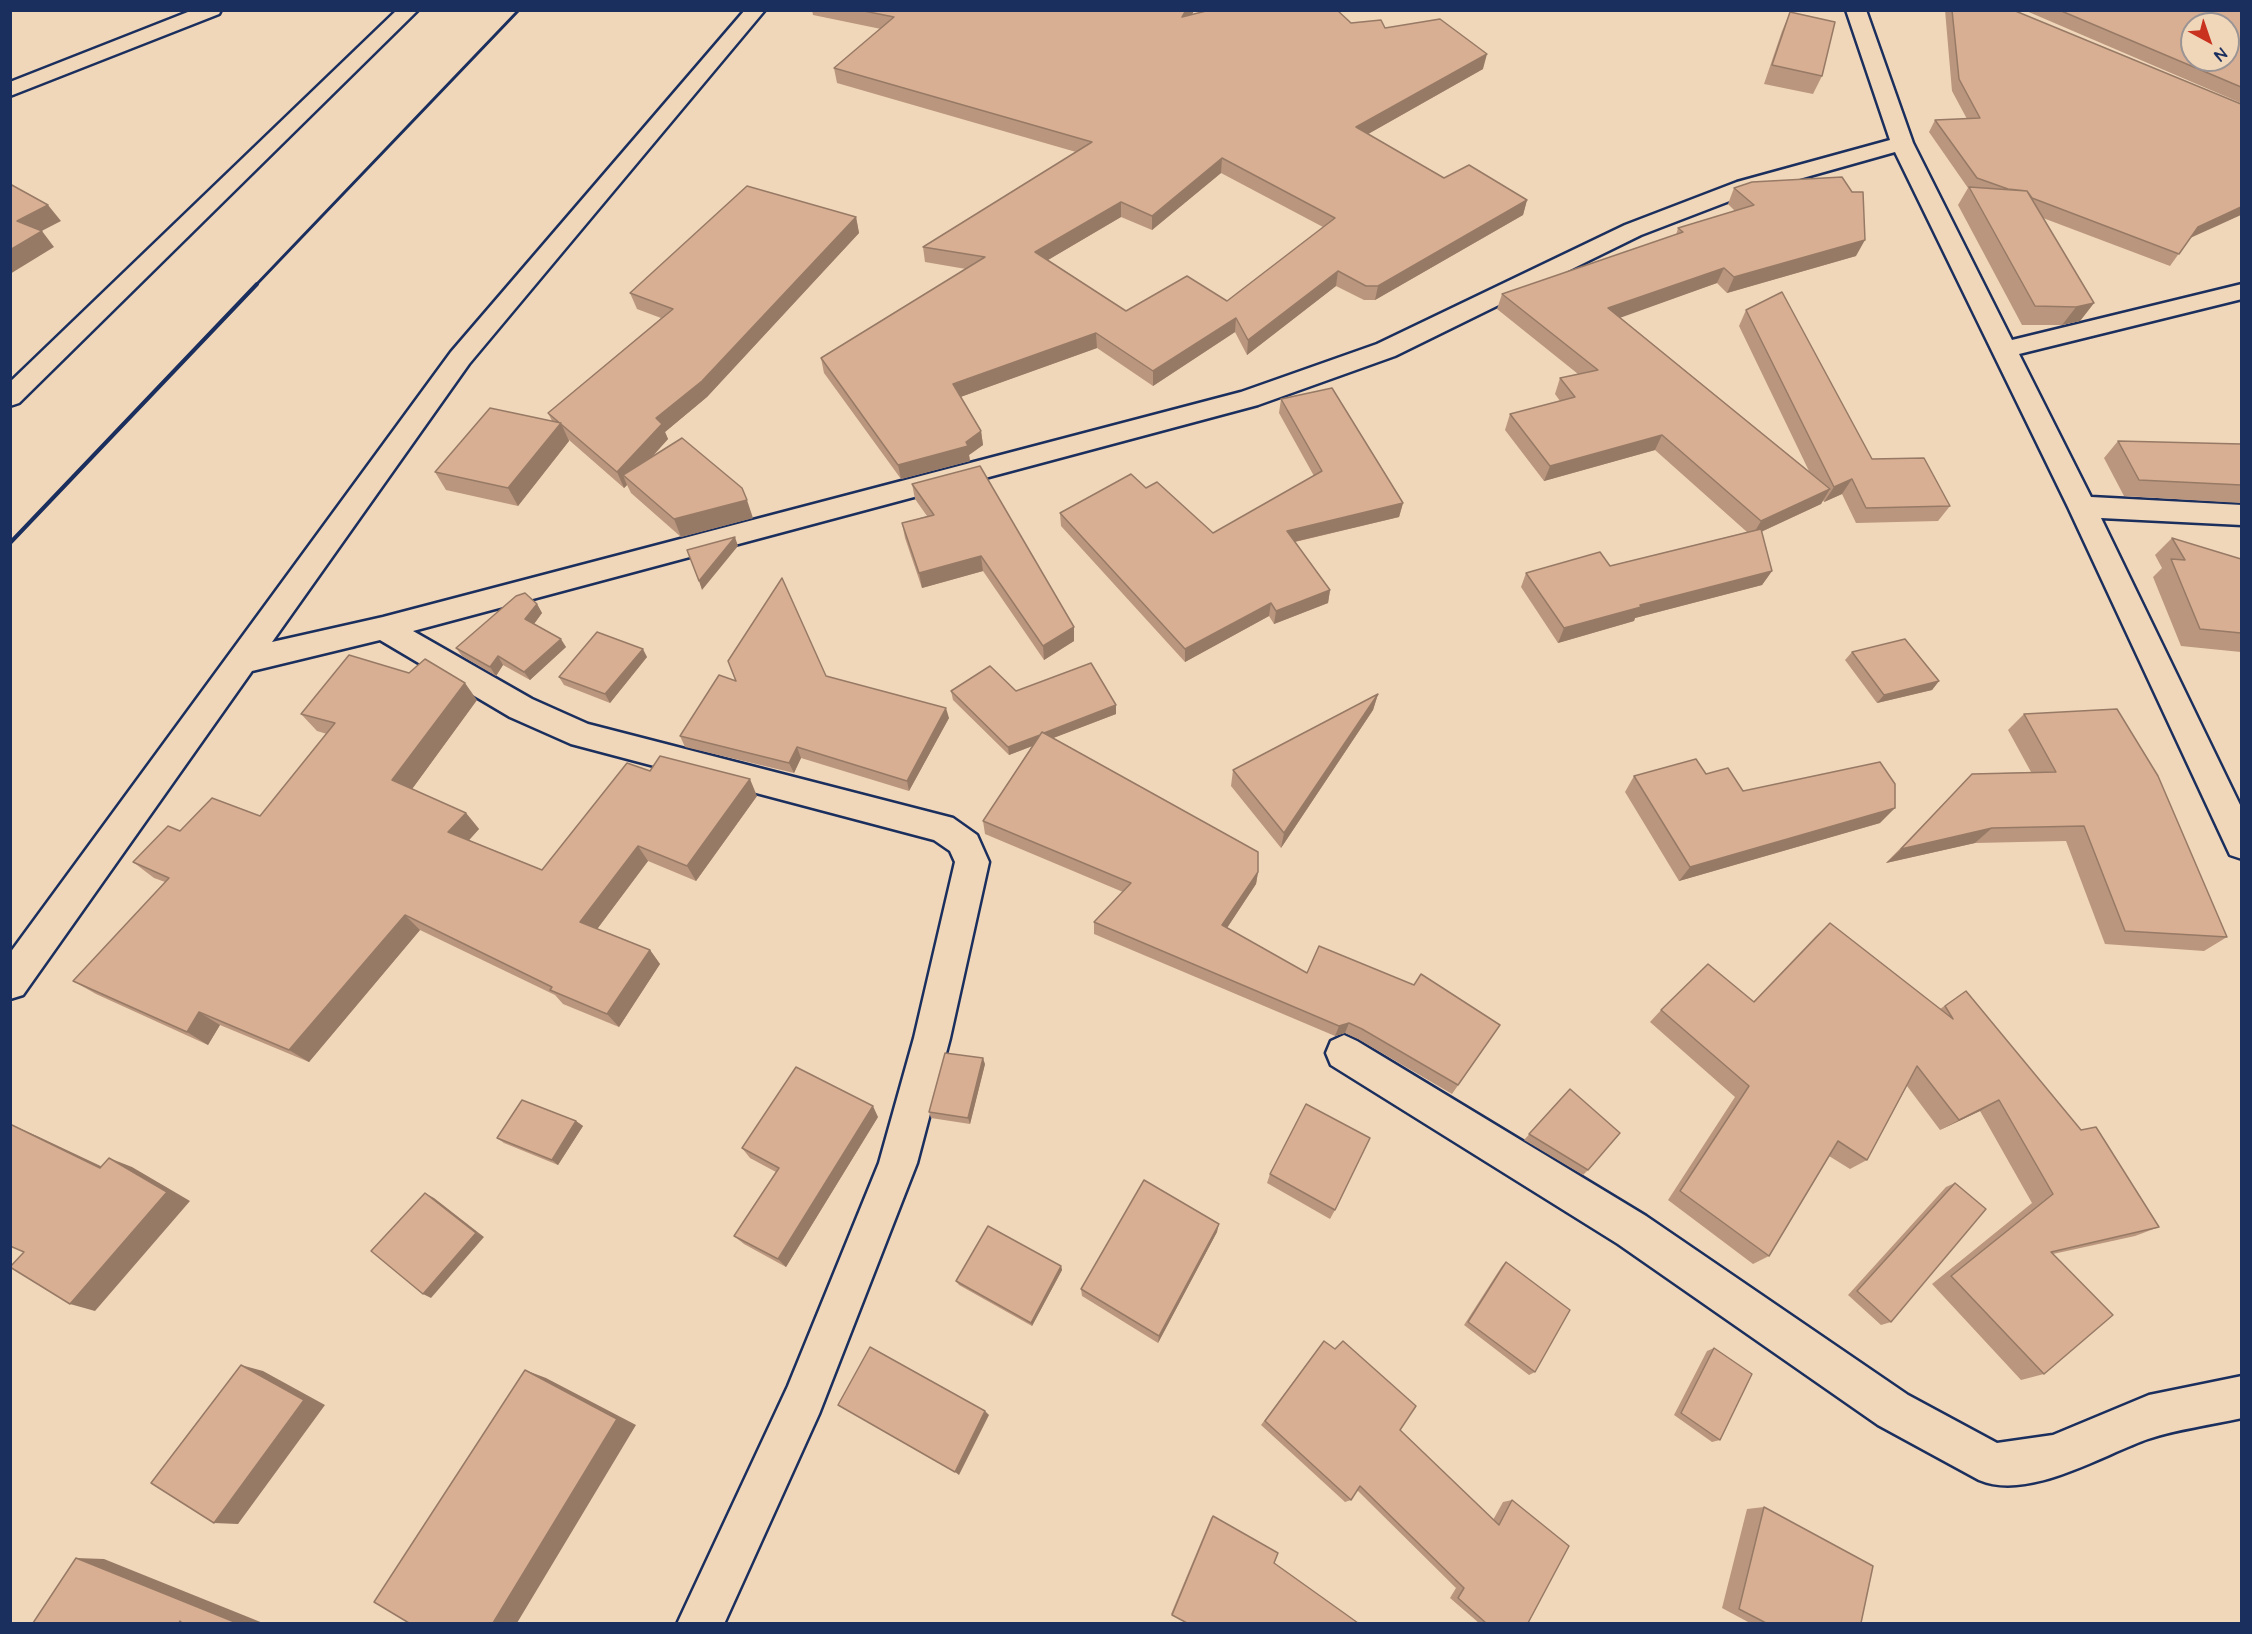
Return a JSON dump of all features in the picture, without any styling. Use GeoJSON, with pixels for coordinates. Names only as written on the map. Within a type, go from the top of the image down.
{"type":"FeatureCollection","features":[{"type":"Feature","properties":{"kind":"street"},"geometry":{"type":"LineString","coordinates":[[10,90],[212,10]]}},
{"type":"Feature","properties":{"kind":"street"},"geometry":{"type":"LineString","coordinates":[[10,397],[409,10]]}},
{"type":"Feature","properties":{"kind":"street"},"geometry":{"type":"LineString","coordinates":[[10,983],[460,358],[756,10]]}},
{"type":"Feature","properties":{"kind":"street"},"geometry":{"type":"LineString","coordinates":[[1856,10],[1902,144],[2082,507],[2241,845]]}},
{"type":"Feature","properties":{"kind":"street"},"geometry":{"type":"LineString","coordinates":[[242,661],[383,628],[1249,399],[1386,350],[1633,230],[1745,187],[1902,144]]}},
{"type":"Feature","properties":{"kind":"street"},"geometry":{"type":"LineString","coordinates":[[2004,350],[2241,291]]}},
{"type":"Feature","properties":{"kind":"street"},"geometry":{"type":"LineString","coordinates":[[2082,507],[2241,515]]}},
{"type":"Feature","properties":{"kind":"street"},"geometry":{"type":"LineString","coordinates":[[383,628],[521,708],[582,735],[941,828],[957,835],[968,846],[972,862],[932,1038],[898,1163],[804,1399],[700,1623]]}},
{"type":"Feature","properties":{"kind":"street"},"geometry":{"type":"LineString","coordinates":[[1344,1053],[1632,1230],[1893,1410],[1994,1465],[2053,1457],[2149,1417],[2241,1397]]}},
{"type":"Feature","properties":{"kind":"building"},"geometry":{"type":"Polygon","coordinates":[[[859,10],[1186,10],[1182,17],[1210,10],[1337,10],[1351,23],[1381,20],[1385,28],[1440,19],[1487,54],[1356,127],[1444,178],[1469,165],[1527,200],[1378,286],[1366,286],[1338,271],[1248,340],[1236,318],[1153,371],[1096,333],[953,384],[981,431],[966,442],[968,446],[898,465],[821,358],[985,257],[923,247],[1092,142],[834,68],[894,17],[859,10]],[[1222,158],[1152,216],[1121,202],[1035,252],[1126,311],[1187,276],[1227,301],[1335,218],[1222,158]]]}},
{"type":"Feature","properties":{"kind":"building"},"geometry":{"type":"Polygon","coordinates":[[[1952,10],[2013,10],[2241,104],[2241,207],[2198,227],[2179,254],[2032,198],[2027,191],[2008,189],[1977,178],[1935,120],[1980,118],[1959,79],[1952,10]]]}},
{"type":"Feature","properties":{"kind":"building"},"geometry":{"type":"Polygon","coordinates":[[[2059,10],[2241,10],[2241,87],[2206,72],[2240,72],[2240,12],[2180,12],[2180,61],[2059,10]]]}},
{"type":"Feature","properties":{"kind":"building"},"geometry":{"type":"Polygon","coordinates":[[[1790,12],[1835,22],[1822,76],[1772,65],[1790,12]]]}},
{"type":"Feature","properties":{"kind":"building"},"geometry":{"type":"Polygon","coordinates":[[[1842,177],[1852,192],[1863,192],[1865,240],[1734,277],[1724,268],[1608,308],[1830,489],[1761,521],[1662,435],[1550,466],[1510,414],[1575,397],[1560,378],[1598,370],[1502,294],[1683,232],[1678,228],[1754,205],[1734,188],[1752,182],[1842,177]]]}},
{"type":"Feature","properties":{"kind":"building"},"geometry":{"type":"Polygon","coordinates":[[[10,184],[48,205],[17,221],[42,231],[10,250],[10,184]]]}},
{"type":"Feature","properties":{"kind":"building"},"geometry":{"type":"Polygon","coordinates":[[[747,186],[856,217],[702,381],[656,418],[662,424],[617,472],[548,413],[673,309],[630,293],[747,186]]]}},
{"type":"Feature","properties":{"kind":"building"},"geometry":{"type":"Polygon","coordinates":[[[1969,187],[2027,191],[2094,303],[2076,307],[2035,306],[1969,187]]]}},
{"type":"Feature","properties":{"kind":"building"},"geometry":{"type":"Polygon","coordinates":[[[1782,292],[1872,459],[1924,458],[1950,506],[1866,508],[1852,479],[1834,487],[1746,310],[1782,292]]]}},
{"type":"Feature","properties":{"kind":"building"},"geometry":{"type":"Polygon","coordinates":[[[1332,388],[1403,503],[1287,531],[1330,590],[1276,611],[1271,603],[1185,649],[1060,513],[1131,474],[1146,488],[1157,482],[1213,533],[1322,471],[1281,399],[1332,388]]]}},
{"type":"Feature","properties":{"kind":"building"},"geometry":{"type":"Polygon","coordinates":[[[490,408],[561,423],[508,488],[435,472],[490,408]]]}},
{"type":"Feature","properties":{"kind":"building"},"geometry":{"type":"Polygon","coordinates":[[[682,438],[742,488],[747,500],[674,519],[623,475],[682,438]]]}},
{"type":"Feature","properties":{"kind":"building"},"geometry":{"type":"Polygon","coordinates":[[[2118,441],[2241,444],[2241,485],[2139,480],[2118,441]]]}},
{"type":"Feature","properties":{"kind":"building"},"geometry":{"type":"Polygon","coordinates":[[[980,466],[1074,627],[1043,646],[981,556],[919,573],[902,523],[934,515],[912,484],[980,466]]]}},
{"type":"Feature","properties":{"kind":"building"},"geometry":{"type":"Polygon","coordinates":[[[1761,529],[1772,571],[1640,605],[1641,607],[1564,628],[1526,573],[1600,552],[1610,566],[1761,529]]]}},
{"type":"Feature","properties":{"kind":"building"},"geometry":{"type":"Polygon","coordinates":[[[735,537],[699,581],[687,550],[735,537]]]}},
{"type":"Feature","properties":{"kind":"building"},"geometry":{"type":"Polygon","coordinates":[[[2172,538],[2241,559],[2241,633],[2200,629],[2171,559],[2185,560],[2172,538]]]}},
{"type":"Feature","properties":{"kind":"building"},"geometry":{"type":"Polygon","coordinates":[[[782,578],[826,676],[946,708],[907,781],[797,747],[789,763],[680,736],[719,675],[736,681],[728,661],[782,578]]]}},
{"type":"Feature","properties":{"kind":"building"},"geometry":{"type":"Polygon","coordinates":[[[525,593],[537,604],[525,619],[561,639],[524,672],[498,656],[490,667],[456,648],[516,596],[525,593]]]}},
{"type":"Feature","properties":{"kind":"building"},"geometry":{"type":"Polygon","coordinates":[[[597,632],[643,649],[605,694],[559,677],[597,632]]]}},
{"type":"Feature","properties":{"kind":"building"},"geometry":{"type":"Polygon","coordinates":[[[1905,639],[1939,681],[1884,695],[1852,652],[1905,639]]]}},
{"type":"Feature","properties":{"kind":"building"},"geometry":{"type":"Polygon","coordinates":[[[349,655],[409,673],[425,659],[465,683],[392,780],[466,813],[448,832],[542,870],[627,763],[650,771],[660,756],[750,779],[687,866],[638,846],[580,922],[650,950],[607,1014],[550,990],[552,987],[405,915],[289,1050],[199,1012],[187,1032],[73,981],[169,878],[133,862],[168,826],[180,831],[212,798],[260,816],[335,723],[301,714],[349,655]]]}},
{"type":"Feature","properties":{"kind":"building"},"geometry":{"type":"Polygon","coordinates":[[[1091,663],[1116,705],[1008,747],[951,691],[990,666],[1016,691],[1091,663]]]}},
{"type":"Feature","properties":{"kind":"building"},"geometry":{"type":"Polygon","coordinates":[[[1378,694],[1284,833],[1233,770],[1378,694]]]}},
{"type":"Feature","properties":{"kind":"building"},"geometry":{"type":"Polygon","coordinates":[[[2117,709],[2158,776],[2227,937],[2125,931],[2084,826],[1992,828],[1901,849],[1972,774],[2056,772],[2024,714],[2117,709]]]}},
{"type":"Feature","properties":{"kind":"building"},"geometry":{"type":"Polygon","coordinates":[[[1042,732],[1258,852],[1258,872],[1222,925],[1307,973],[1319,946],[1414,985],[1421,974],[1500,1025],[1458,1085],[1349,1023],[1339,1026],[1094,922],[1131,883],[983,821],[1042,732]]]}},
{"type":"Feature","properties":{"kind":"building"},"geometry":{"type":"Polygon","coordinates":[[[1696,759],[1706,774],[1728,768],[1743,791],[1880,762],[1895,784],[1895,808],[1690,867],[1634,776],[1696,759]]]}},
{"type":"Feature","properties":{"kind":"building"},"geometry":{"type":"Polygon","coordinates":[[[1830,923],[1953,1019],[1945,1006],[1966,991],[2081,1130],[2096,1127],[2159,1227],[2051,1252],[2113,1315],[2044,1374],[1951,1276],[2053,1194],[1999,1100],[1959,1120],[1917,1066],[1867,1160],[1838,1141],[1769,1256],[1680,1191],[1749,1086],[1661,1010],[1708,964],[1754,1002],[1830,923]]]}},
{"type":"Feature","properties":{"kind":"building"},"geometry":{"type":"Polygon","coordinates":[[[945,1053],[983,1058],[968,1118],[929,1112],[945,1053]]]}},
{"type":"Feature","properties":{"kind":"building"},"geometry":{"type":"Polygon","coordinates":[[[796,1067],[873,1106],[778,1259],[734,1236],[779,1168],[742,1148],[796,1067]]]}},
{"type":"Feature","properties":{"kind":"building"},"geometry":{"type":"Polygon","coordinates":[[[1570,1089],[1620,1133],[1588,1170],[1529,1134],[1570,1089]]]}},
{"type":"Feature","properties":{"kind":"building"},"geometry":{"type":"Polygon","coordinates":[[[522,1100],[576,1121],[552,1160],[497,1138],[522,1100]]]}},
{"type":"Feature","properties":{"kind":"building"},"geometry":{"type":"Polygon","coordinates":[[[1306,1104],[1370,1138],[1335,1210],[1270,1174],[1306,1104]]]}},
{"type":"Feature","properties":{"kind":"building"},"geometry":{"type":"Polygon","coordinates":[[[12,1125],[100,1168],[109,1158],[167,1192],[70,1304],[10,1267],[24,1252],[10,1246],[10,1127],[12,1125]]]}},
{"type":"Feature","properties":{"kind":"building"},"geometry":{"type":"Polygon","coordinates":[[[1144,1180],[1219,1224],[1159,1336],[1081,1289],[1144,1180]]]}},
{"type":"Feature","properties":{"kind":"building"},"geometry":{"type":"Polygon","coordinates":[[[1955,1183],[1986,1209],[1891,1322],[1857,1291],[1955,1183]]]}},
{"type":"Feature","properties":{"kind":"building"},"geometry":{"type":"Polygon","coordinates":[[[425,1193],[476,1233],[423,1294],[371,1251],[425,1193]]]}},
{"type":"Feature","properties":{"kind":"building"},"geometry":{"type":"Polygon","coordinates":[[[988,1226],[1061,1266],[1031,1323],[956,1281],[988,1226]]]}},
{"type":"Feature","properties":{"kind":"building"},"geometry":{"type":"Polygon","coordinates":[[[1506,1262],[1570,1310],[1535,1372],[1468,1322],[1506,1262]]]}},
{"type":"Feature","properties":{"kind":"building"},"geometry":{"type":"Polygon","coordinates":[[[1324,1341],[1335,1349],[1343,1341],[1416,1406],[1400,1430],[1499,1525],[1512,1500],[1569,1546],[1528,1623],[1486,1623],[1458,1598],[1464,1588],[1360,1486],[1351,1500],[1265,1421],[1324,1341]]]}},
{"type":"Feature","properties":{"kind":"building"},"geometry":{"type":"Polygon","coordinates":[[[870,1347],[985,1411],[955,1472],[838,1405],[870,1347]]]}},
{"type":"Feature","properties":{"kind":"building"},"geometry":{"type":"Polygon","coordinates":[[[1714,1348],[1752,1374],[1720,1440],[1681,1413],[1714,1348]]]}},
{"type":"Feature","properties":{"kind":"building"},"geometry":{"type":"Polygon","coordinates":[[[241,1365],[304,1400],[214,1523],[151,1483],[241,1365]]]}},
{"type":"Feature","properties":{"kind":"building"},"geometry":{"type":"Polygon","coordinates":[[[525,1370],[617,1419],[493,1623],[409,1623],[374,1602],[525,1370]]]}},
{"type":"Feature","properties":{"kind":"building"},"geometry":{"type":"Polygon","coordinates":[[[1764,1507],[1873,1566],[1861,1623],[1766,1623],[1739,1609],[1764,1507]]]}},
{"type":"Feature","properties":{"kind":"building"},"geometry":{"type":"Polygon","coordinates":[[[1213,1516],[1278,1553],[1274,1563],[1358,1623],[1187,1623],[1172,1615],[1213,1516]]]}},
{"type":"Feature","properties":{"kind":"building"},"geometry":{"type":"Polygon","coordinates":[[[76,1558],[237,1623],[182,1623],[180,1621],[179,1623],[33,1623],[76,1558]]]}},
{"type":"Feature","properties":{"kind":"railway"},"geometry":{"type":"LineString","coordinates":[[255,286],[519,10]]}},
{"type":"Feature","properties":{"kind":"railway"},"geometry":{"type":"LineString","coordinates":[[10,543],[257,284]]}}]}
